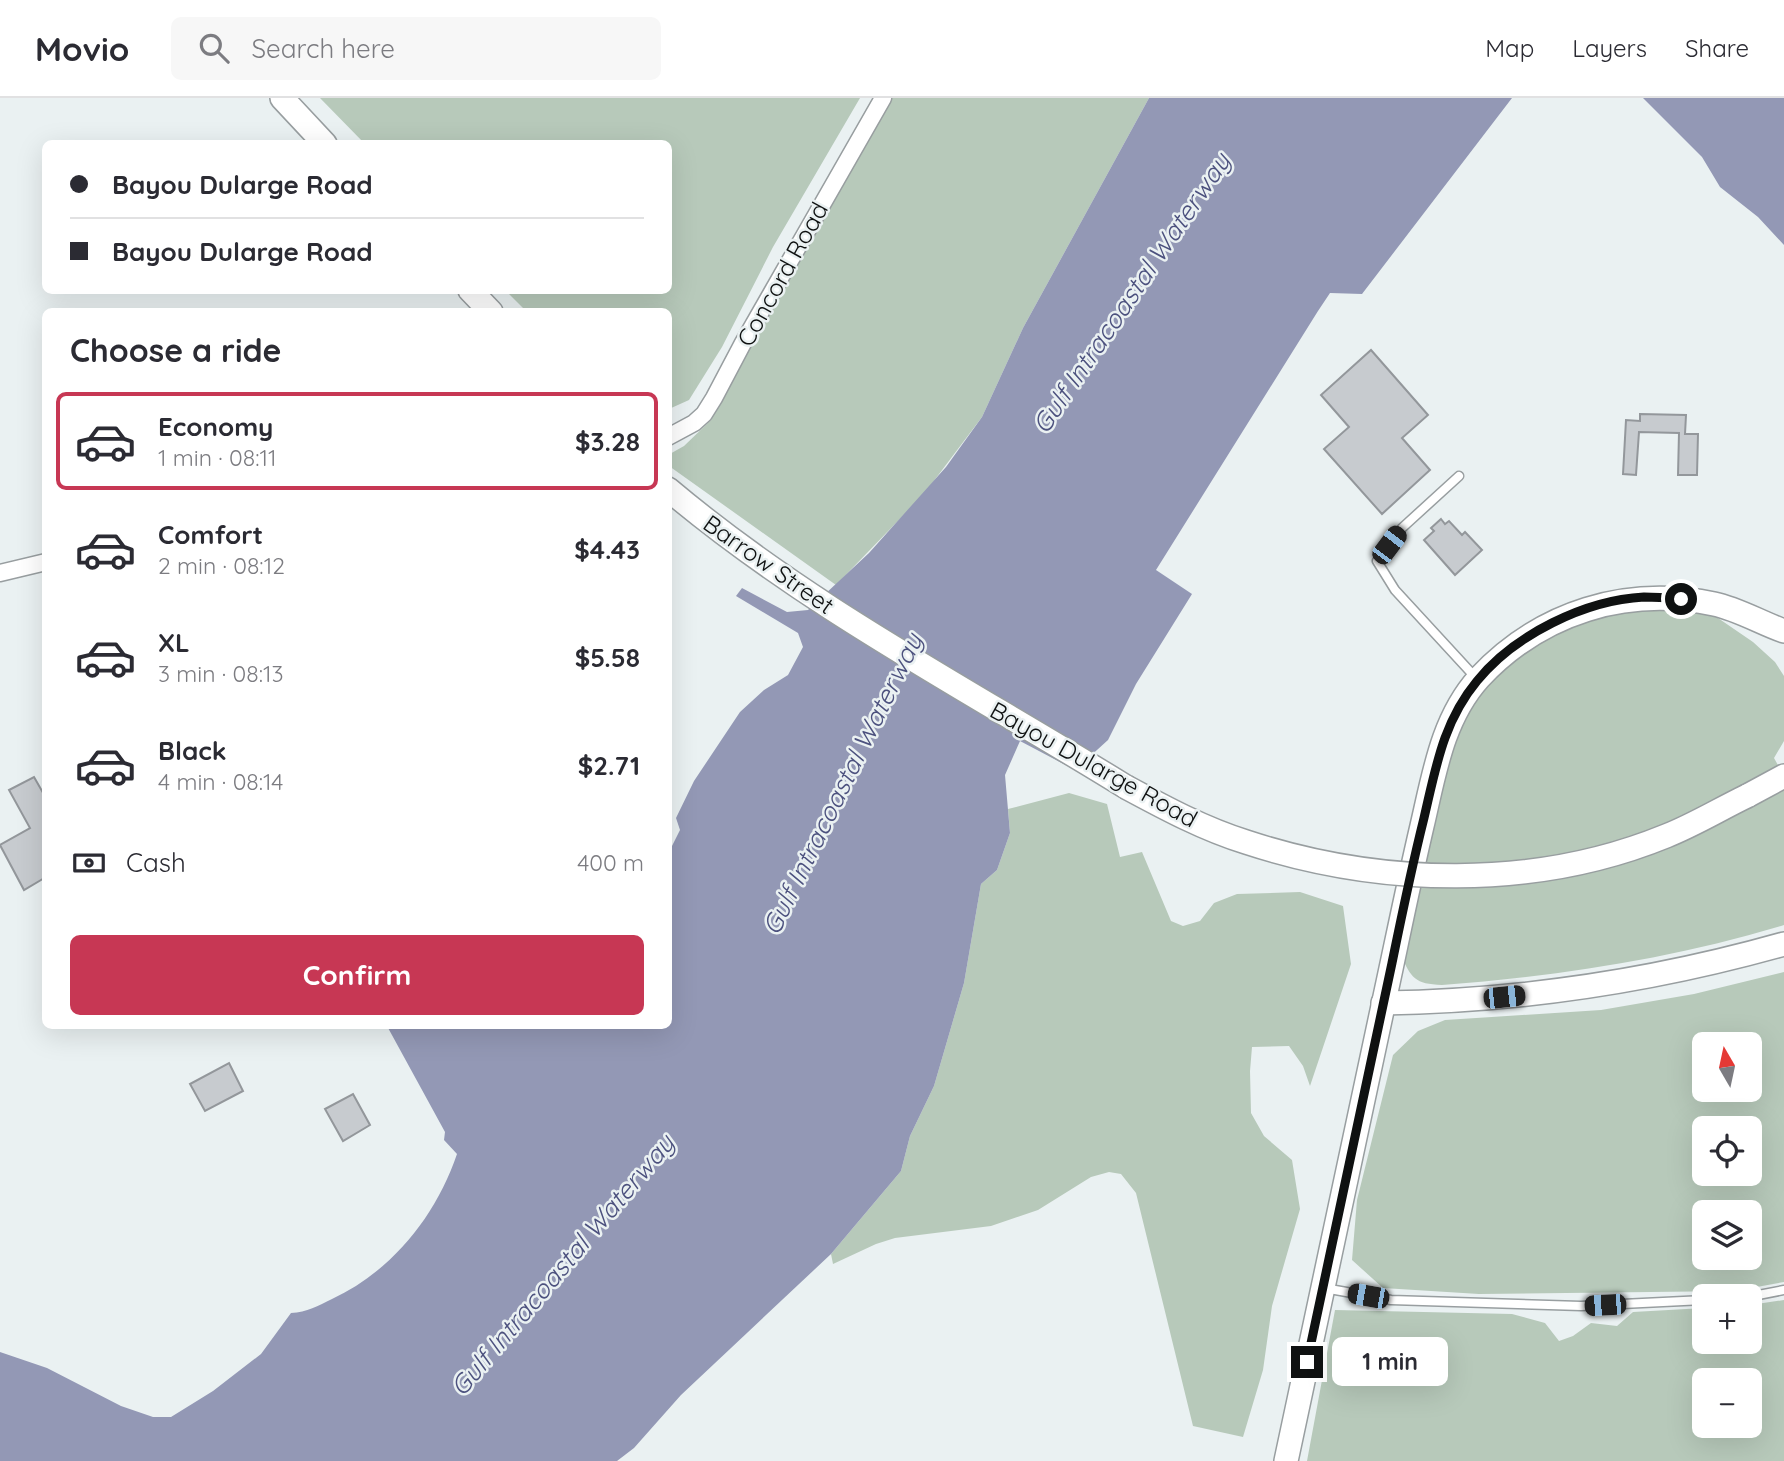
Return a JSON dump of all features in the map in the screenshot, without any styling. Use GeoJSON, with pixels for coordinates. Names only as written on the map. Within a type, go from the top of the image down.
{"type":"FeatureCollection","features":[{"type":"Feature","properties":{"kind":"main road"},"geometry":{"type":"LineString","coordinates":[[282,98],[322,140]]}},
{"type":"Feature","properties":{"kind":"main road"},"geometry":{"type":"LineString","coordinates":[[474,294],[487,308]]}},
{"type":"Feature","properties":{"kind":"main road","name":"Barrow Street"},"geometry":{"type":"LineString","coordinates":[[672,492],[718,531],[873,636]]}},
{"type":"Feature","properties":{"kind":"main road"},"geometry":{"type":"LineString","coordinates":[[1286,1461],[1405,898],[1443,738],[1455,713],[1478,680],[1528,637],[1565,617],[1608,602],[1644,597],[1718,605],[1774,627],[1784,649]]}},
{"type":"Feature","properties":{"kind":"main road","name":"Bayou Dularge Road"},"geometry":{"type":"LineString","coordinates":[[873,636],[1126,787],[1182,817],[1244,842],[1317,863],[1420,875],[1463,876],[1525,871],[1611,854],[1666,836],[1784,776]]}},
{"type":"Feature","properties":{"kind":"main road"},"geometry":{"type":"LineString","coordinates":[[1383,1003],[1457,1002],[1573,990],[1692,968],[1784,944]]}},
{"type":"Feature","properties":{"kind":"street","name":"Concord Road"},"geometry":{"type":"LineString","coordinates":[[672,435],[704,414],[883,98]]}},
{"type":"Feature","properties":{"kind":"street"},"geometry":{"type":"LineString","coordinates":[[1,570],[42,563]]}},
{"type":"Feature","properties":{"kind":"lane"},"geometry":{"type":"LineString","coordinates":[[1459,476],[1402,528],[1377,561],[1395,590],[1436,638],[1478,680]]}},
{"type":"Feature","properties":{"kind":"lane"},"geometry":{"type":"LineString","coordinates":[[1323,1288],[1405,1301],[1581,1306],[1692,1301]]}},
{"type":"Feature","properties":{"kind":"lane"},"geometry":{"type":"LineString","coordinates":[[1762,1294],[1784,1290]]}},
{"type":"Feature","properties":{"kind":"green space"},"geometry":{"type":"Polygon","coordinates":[[[320,98],[860,98],[773,247],[722,347],[689,400],[672,408],[672,308],[523,308],[509,294],[672,294],[672,140],[361,140],[320,98]]]}},
{"type":"Feature","properties":{"kind":"green space"},"geometry":{"type":"Polygon","coordinates":[[[892,98],[1149,98],[1023,328],[982,417],[924,494],[836,585],[672,468],[672,453],[684,446],[711,420],[774,300],[892,98]]]}},
{"type":"Feature","properties":{"kind":"green space"},"geometry":{"type":"Polygon","coordinates":[[[1644,609],[1715,616],[1753,642],[1775,662],[1784,676],[1784,741],[1774,758],[1784,776],[1784,925],[1657,957],[1572,971],[1442,985],[1415,978],[1401,955],[1435,786],[1471,701],[1494,674],[1539,639],[1593,616],[1644,609]]]}},
{"type":"Feature","properties":{"kind":"green space"},"geometry":{"type":"Polygon","coordinates":[[[1069,793],[1107,804],[1120,857],[1142,852],[1171,921],[1183,926],[1200,921],[1214,903],[1237,894],[1300,892],[1343,906],[1351,964],[1310,1086],[1303,1066],[1289,1046],[1252,1047],[1251,1113],[1264,1136],[1292,1160],[1300,1209],[1272,1306],[1263,1370],[1243,1437],[1193,1426],[1136,1193],[1121,1174],[1109,1172],[1091,1177],[1038,1210],[991,1226],[895,1238],[833,1264],[831,1254],[901,1171],[910,1136],[934,1086],[964,983],[981,884],[997,870],[1010,833],[1008,809],[1069,793]]]}},
{"type":"Feature","properties":{"kind":"green space"},"geometry":{"type":"Polygon","coordinates":[[[1784,972],[1784,1282],[1762,1286],[1692,1284],[1692,1292],[1479,1294],[1383,1288],[1352,1260],[1357,1200],[1393,1055],[1418,1031],[1445,1020],[1601,1010],[1694,994],[1784,972]]]}},
{"type":"Feature","properties":{"kind":"green space"},"geometry":{"type":"Polygon","coordinates":[[[1784,1300],[1784,1461],[1307,1461],[1335,1310],[1512,1314],[1545,1323],[1559,1341],[1573,1336],[1591,1323],[1617,1326],[1633,1312],[1692,1309],[1692,1354],[1762,1354],[1762,1303],[1784,1300]]]}},
{"type":"Feature","properties":{"kind":"water","name":"Gulf Intracoastal Waterway"},"geometry":{"type":"Polygon","coordinates":[[[1149,98],[1512,98],[1362,294],[1330,293],[1318,311],[1156,570],[1192,594],[1136,684],[1108,740],[1075,770],[1020,741],[1005,775],[1010,833],[997,870],[981,884],[964,983],[934,1086],[910,1136],[901,1171],[831,1254],[681,1395],[634,1448],[617,1461],[0,1461],[0,1352],[47,1368],[121,1406],[153,1417],[171,1417],[213,1391],[261,1354],[291,1313],[312,1308],[354,1287],[374,1273],[409,1239],[437,1199],[457,1154],[444,1140],[445,1132],[389,1029],[672,1029],[672,846],[680,830],[676,818],[694,781],[740,712],[764,690],[788,675],[803,647],[798,633],[736,596],[742,588],[787,612],[808,610],[869,553],[946,467],[982,417],[1023,328],[1149,98]]]}},
{"type":"Feature","properties":{"kind":"water"},"geometry":{"type":"Polygon","coordinates":[[[1643,98],[1784,98],[1784,245],[1758,217],[1720,187],[1702,157],[1643,98]]]}},
{"type":"Feature","properties":{"kind":"building"},"geometry":{"type":"Polygon","coordinates":[[[1371,350],[1428,415],[1402,438],[1430,470],[1382,514],[1324,449],[1349,427],[1321,395],[1371,350]]]}},
{"type":"Feature","properties":{"kind":"building"},"geometry":{"type":"Polygon","coordinates":[[[1640,414],[1686,415],[1685,434],[1698,434],[1697,475],[1678,475],[1679,433],[1639,432],[1636,475],[1623,474],[1626,420],[1640,421],[1640,414]]]}},
{"type":"Feature","properties":{"kind":"building"},"geometry":{"type":"Polygon","coordinates":[[[1441,519],[1445,524],[1449,521],[1462,535],[1465,532],[1482,550],[1455,575],[1424,540],[1434,531],[1431,528],[1441,519]]]}},
{"type":"Feature","properties":{"kind":"building"},"geometry":{"type":"Polygon","coordinates":[[[34,777],[42,791],[42,879],[24,890],[0,845],[30,828],[9,790],[34,777]]]}},
{"type":"Feature","properties":{"kind":"building"},"geometry":{"type":"Polygon","coordinates":[[[229,1063],[243,1091],[205,1111],[190,1084],[229,1063]]]}},
{"type":"Feature","properties":{"kind":"building"},"geometry":{"type":"Polygon","coordinates":[[[353,1094],[370,1125],[343,1141],[325,1109],[353,1094]]]}},
{"type":"Feature","properties":{"kind":"route"},"geometry":{"type":"LineString","coordinates":[[1307,1362],[1405,898],[1443,738],[1455,713],[1478,680],[1499,660],[1528,637],[1565,617],[1608,602],[1644,597],[1681,599]]}}]}
